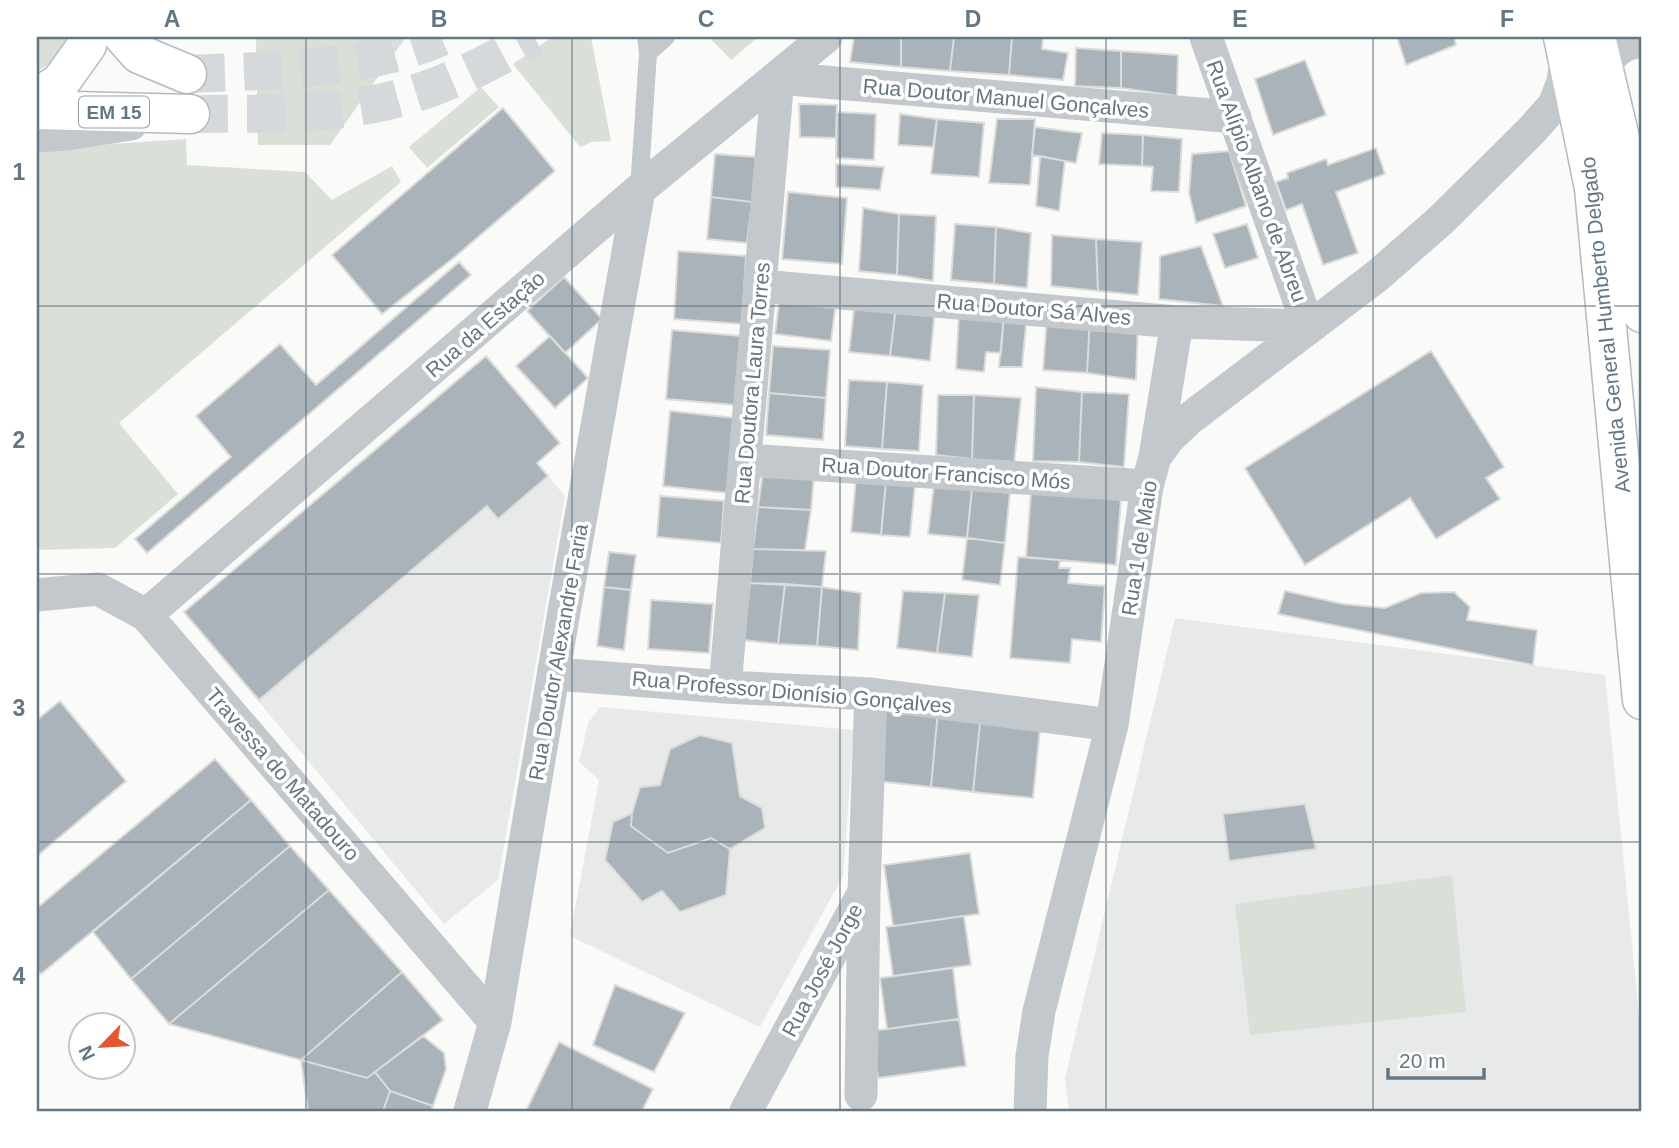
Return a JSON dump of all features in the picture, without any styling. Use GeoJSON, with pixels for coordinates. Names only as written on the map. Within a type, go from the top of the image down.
{"type":"FeatureCollection","features":[{"type":"Feature","properties":{"kind":"main road","name":"EM 15"},"geometry":{"type":"LineString","coordinates":[[37,97],[60,83],[87,45],[89,37]]}},
{"type":"Feature","properties":{"kind":"main road"},"geometry":{"type":"LineString","coordinates":[[124,37],[139,54],[187,74]]}},
{"type":"Feature","properties":{"kind":"main road","name":"Avenida General Humberto Delgado"},"geometry":{"type":"LineString","coordinates":[[1565,48],[1596,202],[1642,699]]}},
{"type":"Feature","properties":{"kind":"main road","name":"Avenida General Humberto Delgado"},"geometry":{"type":"LineString","coordinates":[[1600,55],[1636,177],[1642,313]]}},
{"type":"Feature","properties":{"kind":"main road","name":"EM 15"},"geometry":{"type":"LineString","coordinates":[[37,110],[190,114]]}},
{"type":"Feature","properties":{"kind":"street","name":"Rua da Estação"},"geometry":{"type":"LineString","coordinates":[[146,615],[639,190],[826,37]]}},
{"type":"Feature","properties":{"kind":"street","name":"Rua Alípio Albano de Abreu"},"geometry":{"type":"LineString","coordinates":[[1206,37],[1308,326]]}},
{"type":"Feature","properties":{"kind":"street"},"geometry":{"type":"LineString","coordinates":[[1600,55],[1608,58],[1616,50],[1642,41]]}},
{"type":"Feature","properties":{"kind":"street","name":"Rua 1 de Maio"},"geometry":{"type":"LineString","coordinates":[[1030,1111],[1032,1056],[1039,1011],[1112,725],[1151,472],[1169,439],[1189,419],[1413,247],[1531,131],[1553,105],[1563,82],[1565,48]]}},
{"type":"Feature","properties":{"kind":"street","name":"Rua Doutor Manuel Gonçalves"},"geometry":{"type":"LineString","coordinates":[[778,78],[1235,117]]}},
{"type":"Feature","properties":{"kind":"street","name":"Rua Doutora Laura Torres"},"geometry":{"type":"LineString","coordinates":[[725,687],[778,78]]}},
{"type":"Feature","properties":{"kind":"street"},"geometry":{"type":"LineString","coordinates":[[37,136],[67,134],[190,114]]}},
{"type":"Feature","properties":{"kind":"street"},"geometry":{"type":"LineString","coordinates":[[1531,131],[1557,131],[1571,137],[1588,158]]}},
{"type":"Feature","properties":{"kind":"street","name":"Rua Doutor Alexandre Faria"},"geometry":{"type":"LineString","coordinates":[[471,1111],[495,1022],[639,190]]}},
{"type":"Feature","properties":{"kind":"street","name":"Rua Doutor Sá Alves"},"geometry":{"type":"LineString","coordinates":[[760,286],[1177,322],[1308,326]]}},
{"type":"Feature","properties":{"kind":"street"},"geometry":{"type":"LineString","coordinates":[[1151,472],[1177,322]]}},
{"type":"Feature","properties":{"kind":"street","name":"Rua Doutor Francisco Mós"},"geometry":{"type":"LineString","coordinates":[[745,460],[1151,472]]}},
{"type":"Feature","properties":{"kind":"street","name":"Travessa do Matadouro"},"geometry":{"type":"LineString","coordinates":[[37,595],[98,589],[146,615],[495,1022]]}},
{"type":"Feature","properties":{"kind":"street","name":"Rua Professor Dionísio Gonçalves"},"geometry":{"type":"LineString","coordinates":[[555,674],[725,687],[871,694],[1112,725]]}},
{"type":"Feature","properties":{"kind":"street","name":"Rua José Jorge"},"geometry":{"type":"LineString","coordinates":[[746,1111],[864,892],[871,694]]}},
{"type":"Feature","properties":{"kind":"street"},"geometry":{"type":"LineString","coordinates":[[861,1095],[864,892]]}},
{"type":"Feature","properties":{"kind":"lane"},"geometry":{"type":"LineString","coordinates":[[639,190],[647,45],[666,37]]}},
{"type":"Feature","properties":{"kind":"shaded area"},"geometry":{"type":"Polygon","coordinates":[[[37,37],[67,37],[55,57],[37,71],[37,37]]]}},
{"type":"Feature","properties":{"kind":"shaded area"},"geometry":{"type":"Polygon","coordinates":[[[256,37],[406,37],[330,145],[258,145],[256,37]]]}},
{"type":"Feature","properties":{"kind":"shaded area"},"geometry":{"type":"Polygon","coordinates":[[[552,37],[591,37],[611,141],[592,142],[580,147],[513,64],[552,37]]]}},
{"type":"Feature","properties":{"kind":"shaded area"},"geometry":{"type":"Polygon","coordinates":[[[709,37],[758,37],[731,60],[709,37]]]}},
{"type":"Feature","properties":{"kind":"shaded area"},"geometry":{"type":"Polygon","coordinates":[[[481,87],[499,107],[427,168],[409,147],[481,87]]]}},
{"type":"Feature","properties":{"kind":"shaded area"},"geometry":{"type":"Polygon","coordinates":[[[186,139],[187,165],[305,172],[332,200],[392,166],[401,182],[119,423],[178,494],[115,548],[37,550],[37,149],[186,139]]]}},
{"type":"Feature","properties":{"kind":"shaded area"},"geometry":{"type":"Polygon","coordinates":[[[486,356],[560,443],[537,463],[565,496],[498,880],[444,924],[184,612],[486,356]]]}},
{"type":"Feature","properties":{"kind":"shaded area"},"geometry":{"type":"Polygon","coordinates":[[[1175,618],[1605,675],[1642,1044],[1642,1111],[1069,1111],[1065,1078],[1175,618]]]}},
{"type":"Feature","properties":{"kind":"shaded area"},"geometry":{"type":"Polygon","coordinates":[[[600,707],[854,730],[843,876],[760,1027],[570,936],[599,780],[579,762],[588,723],[600,707]]]}},
{"type":"Feature","properties":{"kind":"shaded area"},"geometry":{"type":"Polygon","coordinates":[[[1452,875],[1466,1012],[1250,1035],[1235,904],[1452,875]]]}},
{"type":"Feature","properties":{"kind":"building"},"geometry":{"type":"Polygon","coordinates":[[[854,37],[901,37],[901,67],[850,62],[854,37]]]}},
{"type":"Feature","properties":{"kind":"building"},"geometry":{"type":"Polygon","coordinates":[[[901,37],[954,37],[950,71],[901,67],[901,37]]]}},
{"type":"Feature","properties":{"kind":"building"},"geometry":{"type":"Polygon","coordinates":[[[954,37],[1012,37],[1009,75],[950,71],[954,37]]]}},
{"type":"Feature","properties":{"kind":"building"},"geometry":{"type":"Polygon","coordinates":[[[1012,37],[1043,37],[1042,49],[1068,53],[1063,80],[1009,75],[1012,37]]]}},
{"type":"Feature","properties":{"kind":"building"},"geometry":{"type":"Polygon","coordinates":[[[1397,37],[1454,37],[1456,45],[1406,65],[1397,37]]]}},
{"type":"Feature","properties":{"kind":"building"},"geometry":{"type":"Polygon","coordinates":[[[1076,48],[1121,51],[1121,88],[1075,86],[1076,48]]]}},
{"type":"Feature","properties":{"kind":"building"},"geometry":{"type":"Polygon","coordinates":[[[1121,51],[1178,55],[1177,96],[1121,88],[1121,51]]]}},
{"type":"Feature","properties":{"kind":"building"},"geometry":{"type":"Polygon","coordinates":[[[1305,60],[1326,115],[1273,135],[1255,79],[1305,60]]]}},
{"type":"Feature","properties":{"kind":"building"},"geometry":{"type":"Polygon","coordinates":[[[799,104],[837,105],[836,138],[800,137],[799,104]]]}},
{"type":"Feature","properties":{"kind":"building"},"geometry":{"type":"Polygon","coordinates":[[[503,108],[555,171],[456,256],[382,314],[332,255],[503,108]]]}},
{"type":"Feature","properties":{"kind":"building"},"geometry":{"type":"Polygon","coordinates":[[[837,112],[876,114],[874,160],[836,158],[837,112]]]}},
{"type":"Feature","properties":{"kind":"building"},"geometry":{"type":"Polygon","coordinates":[[[900,114],[937,119],[933,147],[898,145],[900,114]]]}},
{"type":"Feature","properties":{"kind":"building"},"geometry":{"type":"Polygon","coordinates":[[[937,119],[984,123],[979,177],[931,174],[937,119]]]}},
{"type":"Feature","properties":{"kind":"building"},"geometry":{"type":"Polygon","coordinates":[[[997,119],[1035,119],[1030,185],[989,183],[997,119]]]}},
{"type":"Feature","properties":{"kind":"building"},"geometry":{"type":"Polygon","coordinates":[[[1035,127],[1082,133],[1076,163],[1032,155],[1035,127]]]}},
{"type":"Feature","properties":{"kind":"building"},"geometry":{"type":"Polygon","coordinates":[[[1102,133],[1143,135],[1142,166],[1099,164],[1102,133]]]}},
{"type":"Feature","properties":{"kind":"building"},"geometry":{"type":"Polygon","coordinates":[[[1143,135],[1182,139],[1179,192],[1151,191],[1153,167],[1142,166],[1143,135]]]}},
{"type":"Feature","properties":{"kind":"building"},"geometry":{"type":"Polygon","coordinates":[[[1376,148],[1385,174],[1336,192],[1358,253],[1323,265],[1302,204],[1286,210],[1276,182],[1288,178],[1287,173],[1326,159],[1328,165],[1376,148]]]}},
{"type":"Feature","properties":{"kind":"building"},"geometry":{"type":"Polygon","coordinates":[[[1229,151],[1246,206],[1196,223],[1189,193],[1192,154],[1229,151]]]}},
{"type":"Feature","properties":{"kind":"building"},"geometry":{"type":"Polygon","coordinates":[[[715,154],[756,157],[752,202],[711,197],[715,154]]]}},
{"type":"Feature","properties":{"kind":"building"},"geometry":{"type":"Polygon","coordinates":[[[1040,156],[1065,161],[1059,211],[1036,206],[1040,156]]]}},
{"type":"Feature","properties":{"kind":"building"},"geometry":{"type":"Polygon","coordinates":[[[836,164],[884,167],[880,190],[836,187],[836,164]]]}},
{"type":"Feature","properties":{"kind":"building"},"geometry":{"type":"Polygon","coordinates":[[[788,192],[847,198],[842,264],[782,259],[788,192]]]}},
{"type":"Feature","properties":{"kind":"building"},"geometry":{"type":"Polygon","coordinates":[[[711,197],[752,202],[747,243],[707,239],[711,197]]]}},
{"type":"Feature","properties":{"kind":"building"},"geometry":{"type":"Polygon","coordinates":[[[863,208],[899,214],[897,275],[859,271],[863,208]]]}},
{"type":"Feature","properties":{"kind":"building"},"geometry":{"type":"Polygon","coordinates":[[[899,214],[936,216],[933,281],[897,275],[899,214]]]}},
{"type":"Feature","properties":{"kind":"building"},"geometry":{"type":"Polygon","coordinates":[[[955,224],[996,227],[994,284],[951,280],[955,224]]]}},
{"type":"Feature","properties":{"kind":"building"},"geometry":{"type":"Polygon","coordinates":[[[1247,224],[1258,258],[1225,268],[1213,234],[1247,224]]]}},
{"type":"Feature","properties":{"kind":"building"},"geometry":{"type":"Polygon","coordinates":[[[996,227],[1031,233],[1027,288],[994,284],[996,227]]]}},
{"type":"Feature","properties":{"kind":"building"},"geometry":{"type":"Polygon","coordinates":[[[1052,235],[1096,239],[1098,291],[1051,286],[1052,235]]]}},
{"type":"Feature","properties":{"kind":"building"},"geometry":{"type":"Polygon","coordinates":[[[1096,239],[1142,242],[1138,295],[1098,291],[1096,239]]]}},
{"type":"Feature","properties":{"kind":"building"},"geometry":{"type":"Polygon","coordinates":[[[1201,246],[1223,306],[1159,299],[1160,256],[1201,246]]]}},
{"type":"Feature","properties":{"kind":"building"},"geometry":{"type":"Polygon","coordinates":[[[678,251],[746,256],[742,324],[674,319],[678,251]]]}},
{"type":"Feature","properties":{"kind":"building"},"geometry":{"type":"Polygon","coordinates":[[[459,262],[471,275],[147,553],[135,539],[231,457],[196,416],[280,344],[316,385],[459,262]]]}},
{"type":"Feature","properties":{"kind":"building"},"geometry":{"type":"Polygon","coordinates":[[[564,277],[602,319],[565,353],[527,311],[564,277]]]}},
{"type":"Feature","properties":{"kind":"building"},"geometry":{"type":"Polygon","coordinates":[[[780,295],[836,302],[831,341],[775,334],[780,295]]]}},
{"type":"Feature","properties":{"kind":"building"},"geometry":{"type":"Polygon","coordinates":[[[855,301],[896,306],[890,356],[849,352],[855,301]]]}},
{"type":"Feature","properties":{"kind":"building"},"geometry":{"type":"Polygon","coordinates":[[[896,306],[935,310],[930,361],[890,356],[896,306]]]}},
{"type":"Feature","properties":{"kind":"building"},"geometry":{"type":"Polygon","coordinates":[[[959,311],[1004,315],[1001,353],[986,352],[984,372],[956,369],[959,311]]]}},
{"type":"Feature","properties":{"kind":"building"},"geometry":{"type":"Polygon","coordinates":[[[1004,315],[1027,315],[1022,367],[999,367],[1004,315]]]}},
{"type":"Feature","properties":{"kind":"building"},"geometry":{"type":"Polygon","coordinates":[[[1047,317],[1090,318],[1087,373],[1043,370],[1047,317]]]}},
{"type":"Feature","properties":{"kind":"building"},"geometry":{"type":"Polygon","coordinates":[[[1090,318],[1138,324],[1136,380],[1087,373],[1090,318]]]}},
{"type":"Feature","properties":{"kind":"building"},"geometry":{"type":"Polygon","coordinates":[[[672,330],[741,336],[735,405],[666,399],[672,330]]]}},
{"type":"Feature","properties":{"kind":"building"},"geometry":{"type":"Polygon","coordinates":[[[550,336],[588,378],[555,408],[516,366],[550,336]]]}},
{"type":"Feature","properties":{"kind":"building"},"geometry":{"type":"Polygon","coordinates":[[[773,346],[830,350],[826,398],[769,393],[773,346]]]}},
{"type":"Feature","properties":{"kind":"building"},"geometry":{"type":"Polygon","coordinates":[[[1431,351],[1504,467],[1486,478],[1500,499],[1436,539],[1410,498],[1305,565],[1245,468],[1431,351]]]}},
{"type":"Feature","properties":{"kind":"building"},"geometry":{"type":"Polygon","coordinates":[[[486,356],[560,443],[537,463],[548,476],[498,519],[487,506],[259,700],[184,612],[486,356]]]}},
{"type":"Feature","properties":{"kind":"building"},"geometry":{"type":"Polygon","coordinates":[[[849,380],[887,382],[882,449],[845,446],[849,380]]]}},
{"type":"Feature","properties":{"kind":"building"},"geometry":{"type":"Polygon","coordinates":[[[887,382],[923,385],[919,451],[882,449],[887,382]]]}},
{"type":"Feature","properties":{"kind":"building"},"geometry":{"type":"Polygon","coordinates":[[[1036,387],[1082,392],[1079,462],[1033,461],[1036,387]]]}},
{"type":"Feature","properties":{"kind":"building"},"geometry":{"type":"Polygon","coordinates":[[[1082,392],[1129,394],[1124,467],[1079,462],[1082,392]]]}},
{"type":"Feature","properties":{"kind":"building"},"geometry":{"type":"Polygon","coordinates":[[[769,393],[826,398],[823,440],[766,435],[769,393]]]}},
{"type":"Feature","properties":{"kind":"building"},"geometry":{"type":"Polygon","coordinates":[[[938,395],[974,395],[972,459],[936,455],[938,395]]]}},
{"type":"Feature","properties":{"kind":"building"},"geometry":{"type":"Polygon","coordinates":[[[974,395],[1021,398],[1014,465],[972,459],[974,395]]]}},
{"type":"Feature","properties":{"kind":"building"},"geometry":{"type":"Polygon","coordinates":[[[670,411],[735,418],[728,493],[663,486],[670,411]]]}},
{"type":"Feature","properties":{"kind":"building"},"geometry":{"type":"Polygon","coordinates":[[[763,471],[814,476],[811,510],[758,507],[763,471]]]}},
{"type":"Feature","properties":{"kind":"building"},"geometry":{"type":"Polygon","coordinates":[[[856,478],[886,481],[881,535],[851,532],[856,478]]]}},
{"type":"Feature","properties":{"kind":"building"},"geometry":{"type":"Polygon","coordinates":[[[886,481],[915,484],[910,537],[881,535],[886,481]]]}},
{"type":"Feature","properties":{"kind":"building"},"geometry":{"type":"Polygon","coordinates":[[[934,485],[972,489],[967,538],[928,534],[934,485]]]}},
{"type":"Feature","properties":{"kind":"building"},"geometry":{"type":"Polygon","coordinates":[[[972,489],[1010,493],[1005,543],[967,538],[972,489]]]}},
{"type":"Feature","properties":{"kind":"building"},"geometry":{"type":"Polygon","coordinates":[[[1031,492],[1121,499],[1116,565],[1026,557],[1031,492]]]}},
{"type":"Feature","properties":{"kind":"building"},"geometry":{"type":"Polygon","coordinates":[[[660,496],[724,501],[721,543],[657,537],[660,496]]]}},
{"type":"Feature","properties":{"kind":"building"},"geometry":{"type":"Polygon","coordinates":[[[758,507],[811,510],[805,550],[753,549],[758,507]]]}},
{"type":"Feature","properties":{"kind":"building"},"geometry":{"type":"Polygon","coordinates":[[[967,538],[1005,543],[1000,585],[962,580],[967,538]]]}},
{"type":"Feature","properties":{"kind":"building"},"geometry":{"type":"Polygon","coordinates":[[[753,549],[826,551],[822,587],[750,583],[753,549]]]}},
{"type":"Feature","properties":{"kind":"building"},"geometry":{"type":"Polygon","coordinates":[[[609,552],[636,555],[631,590],[604,587],[609,552]]]}},
{"type":"Feature","properties":{"kind":"building"},"geometry":{"type":"Polygon","coordinates":[[[1018,557],[1060,560],[1059,568],[1070,568],[1068,583],[1105,586],[1101,642],[1072,639],[1070,663],[1010,658],[1018,557]]]}},
{"type":"Feature","properties":{"kind":"building"},"geometry":{"type":"Polygon","coordinates":[[[750,583],[785,584],[778,644],[743,640],[750,583]]]}},
{"type":"Feature","properties":{"kind":"building"},"geometry":{"type":"Polygon","coordinates":[[[785,584],[822,587],[817,646],[778,644],[785,584]]]}},
{"type":"Feature","properties":{"kind":"building"},"geometry":{"type":"Polygon","coordinates":[[[604,587],[631,590],[624,650],[597,646],[604,587]]]}},
{"type":"Feature","properties":{"kind":"building"},"geometry":{"type":"Polygon","coordinates":[[[822,587],[861,593],[858,650],[817,646],[822,587]]]}},
{"type":"Feature","properties":{"kind":"building"},"geometry":{"type":"Polygon","coordinates":[[[903,591],[945,593],[937,653],[897,648],[903,591]]]}},
{"type":"Feature","properties":{"kind":"building"},"geometry":{"type":"Polygon","coordinates":[[[1285,591],[1343,604],[1385,608],[1421,593],[1454,592],[1470,607],[1467,620],[1537,630],[1533,665],[1278,614],[1285,591]]]}},
{"type":"Feature","properties":{"kind":"building"},"geometry":{"type":"Polygon","coordinates":[[[945,593],[979,595],[972,657],[937,653],[945,593]]]}},
{"type":"Feature","properties":{"kind":"building"},"geometry":{"type":"Polygon","coordinates":[[[651,600],[713,604],[709,653],[648,649],[651,600]]]}},
{"type":"Feature","properties":{"kind":"building"},"geometry":{"type":"Polygon","coordinates":[[[60,701],[126,781],[37,856],[37,720],[60,701]]]}},
{"type":"Feature","properties":{"kind":"building"},"geometry":{"type":"Polygon","coordinates":[[[884,704],[938,710],[931,787],[876,781],[884,704]]]}},
{"type":"Feature","properties":{"kind":"building"},"geometry":{"type":"Polygon","coordinates":[[[938,710],[981,714],[973,792],[931,787],[938,710]]]}},
{"type":"Feature","properties":{"kind":"building"},"geometry":{"type":"Polygon","coordinates":[[[981,714],[1041,720],[1033,798],[973,792],[981,714]]]}},
{"type":"Feature","properties":{"kind":"building"},"geometry":{"type":"Polygon","coordinates":[[[700,735],[732,743],[740,796],[762,808],[765,828],[730,849],[711,838],[668,853],[631,826],[632,813],[640,787],[660,785],[670,749],[700,735]]]}},
{"type":"Feature","properties":{"kind":"building"},"geometry":{"type":"Polygon","coordinates":[[[215,759],[251,800],[41,974],[37,969],[37,908],[215,759]]]}},
{"type":"Feature","properties":{"kind":"building"},"geometry":{"type":"Polygon","coordinates":[[[251,800],[290,846],[131,979],[93,932],[251,800]]]}},
{"type":"Feature","properties":{"kind":"building"},"geometry":{"type":"Polygon","coordinates":[[[1305,804],[1316,849],[1229,861],[1223,814],[1305,804]]]}},
{"type":"Feature","properties":{"kind":"building"},"geometry":{"type":"Polygon","coordinates":[[[632,813],[631,826],[668,853],[711,838],[730,849],[726,895],[680,912],[662,891],[642,902],[605,860],[613,822],[632,813]]]}},
{"type":"Feature","properties":{"kind":"building"},"geometry":{"type":"Polygon","coordinates":[[[290,846],[329,890],[169,1024],[131,979],[290,846]]]}},
{"type":"Feature","properties":{"kind":"building"},"geometry":{"type":"Polygon","coordinates":[[[970,853],[979,914],[893,926],[884,865],[970,853]]]}},
{"type":"Feature","properties":{"kind":"building"},"geometry":{"type":"Polygon","coordinates":[[[329,890],[402,972],[301,1060],[169,1024],[329,890]]]}},
{"type":"Feature","properties":{"kind":"building"},"geometry":{"type":"Polygon","coordinates":[[[964,916],[971,965],[893,976],[886,927],[964,916]]]}},
{"type":"Feature","properties":{"kind":"building"},"geometry":{"type":"Polygon","coordinates":[[[953,968],[959,1019],[887,1029],[880,978],[953,968]]]}},
{"type":"Feature","properties":{"kind":"building"},"geometry":{"type":"Polygon","coordinates":[[[402,972],[443,1020],[367,1078],[301,1060],[402,972]]]}},
{"type":"Feature","properties":{"kind":"building"},"geometry":{"type":"Polygon","coordinates":[[[615,985],[685,1013],[654,1072],[593,1045],[615,985]]]}},
{"type":"Feature","properties":{"kind":"building"},"geometry":{"type":"Polygon","coordinates":[[[959,1019],[966,1066],[878,1078],[872,1031],[959,1019]]]}},
{"type":"Feature","properties":{"kind":"building"},"geometry":{"type":"Polygon","coordinates":[[[423,1036],[444,1053],[446,1069],[433,1106],[390,1091],[375,1072],[423,1036]]]}},
{"type":"Feature","properties":{"kind":"building"},"geometry":{"type":"Polygon","coordinates":[[[559,1042],[653,1089],[642,1111],[526,1111],[559,1042]]]}},
{"type":"Feature","properties":{"kind":"building"},"geometry":{"type":"Polygon","coordinates":[[[301,1060],[367,1078],[375,1072],[390,1091],[383,1111],[308,1111],[301,1060]]]}},
{"type":"Feature","properties":{"kind":"building"},"geometry":{"type":"Polygon","coordinates":[[[390,1091],[433,1106],[431,1111],[383,1111],[390,1091]]]}},
{"type":"Feature","properties":{"kind":"tunnel"},"geometry":{"type":"LineString","coordinates":[[187,74],[284,70],[348,63],[380,57],[441,37]]}},
{"type":"Feature","properties":{"kind":"tunnel"},"geometry":{"type":"LineString","coordinates":[[190,114],[298,113],[377,103],[420,92],[454,79],[534,37]]}}]}
